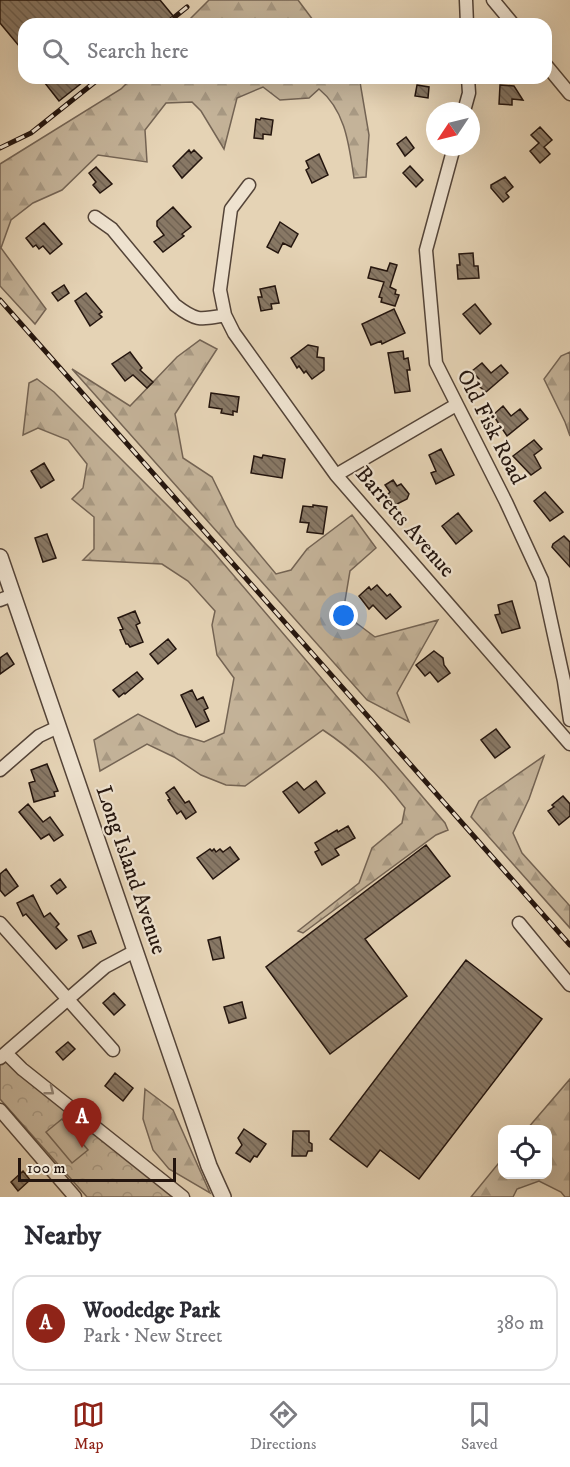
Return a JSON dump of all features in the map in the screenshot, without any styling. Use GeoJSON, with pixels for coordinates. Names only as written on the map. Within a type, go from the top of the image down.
{"type":"FeatureCollection","features":[{"type":"Feature","properties":{"kind":"street"},"geometry":{"type":"LineString","coordinates":[[466,0],[467,18]]}},
{"type":"Feature","properties":{"kind":"street"},"geometry":{"type":"LineString","coordinates":[[493,0],[508,18]]}},
{"type":"Feature","properties":{"kind":"street"},"geometry":{"type":"LineString","coordinates":[[552,72],[570,94]]}},
{"type":"Feature","properties":{"kind":"street"},"geometry":{"type":"LineString","coordinates":[[466,102],[468,84]]}},
{"type":"Feature","properties":{"kind":"street","name":"Old Fisk Road"},"geometry":{"type":"LineString","coordinates":[[452,156],[426,250],[436,363],[506,502],[542,580],[570,720]]}},
{"type":"Feature","properties":{"kind":"street","name":"Barretts Avenue"},"geometry":{"type":"LineString","coordinates":[[249,185],[231,208],[220,290],[225,315],[234,333],[336,475],[570,744]]}},
{"type":"Feature","properties":{"kind":"street"},"geometry":{"type":"LineString","coordinates":[[95,218],[112,229],[175,304],[186,313],[200,320],[225,315]]}},
{"type":"Feature","properties":{"kind":"street"},"geometry":{"type":"LineString","coordinates":[[336,475],[456,405]]}},
{"type":"Feature","properties":{"kind":"street","name":"Long Island Avenue"},"geometry":{"type":"LineString","coordinates":[[0,557],[7,598],[58,727],[209,1166],[223,1197]]}},
{"type":"Feature","properties":{"kind":"street"},"geometry":{"type":"LineString","coordinates":[[0,770],[39,736],[58,727]]}},
{"type":"Feature","properties":{"kind":"street"},"geometry":{"type":"LineString","coordinates":[[0,923],[113,1050]]}},
{"type":"Feature","properties":{"kind":"street"},"geometry":{"type":"LineString","coordinates":[[519,924],[570,985]]}},
{"type":"Feature","properties":{"kind":"street"},"geometry":{"type":"LineString","coordinates":[[135,951],[105,967],[3,1055],[183,1197]]}},
{"type":"Feature","properties":{"kind":"street"},"geometry":{"type":"LineString","coordinates":[[0,1110],[75,1197]]}},
{"type":"Feature","properties":{"kind":"green space"},"geometry":{"type":"Polygon","coordinates":[[[209,0],[298,0],[312,18],[191,18],[209,0]]]}},
{"type":"Feature","properties":{"kind":"green space"},"geometry":{"type":"Polygon","coordinates":[[[126,84],[360,84],[369,135],[366,177],[354,178],[341,118],[319,89],[309,98],[280,100],[263,87],[237,98],[224,149],[201,111],[192,102],[166,103],[145,130],[147,162],[98,155],[62,190],[33,203],[11,220],[1,248],[46,309],[35,324],[0,286],[0,164],[126,84]]]}},
{"type":"Feature","properties":{"kind":"green space"},"geometry":{"type":"Polygon","coordinates":[[[200,340],[217,349],[175,414],[183,458],[212,477],[236,526],[276,574],[291,570],[307,549],[352,515],[376,548],[350,571],[343,613],[375,637],[438,620],[397,693],[409,722],[367,700],[72,369],[130,406],[177,357],[200,340]]]}},
{"type":"Feature","properties":{"kind":"green space"},"geometry":{"type":"Polygon","coordinates":[[[570,352],[570,436],[544,379],[561,356],[570,352]]]}},
{"type":"Feature","properties":{"kind":"green space"},"geometry":{"type":"Polygon","coordinates":[[[37,379],[54,392],[211,549],[445,823],[448,830],[436,835],[303,933],[298,931],[359,883],[372,848],[402,823],[405,808],[367,766],[323,730],[245,786],[226,785],[201,775],[174,757],[147,744],[100,771],[94,740],[138,714],[178,734],[204,742],[224,733],[234,678],[217,655],[212,625],[215,611],[188,581],[162,564],[83,560],[94,549],[94,517],[72,499],[83,488],[87,464],[68,440],[38,428],[23,435],[29,383],[37,379]]]}},
{"type":"Feature","properties":{"kind":"green space"},"geometry":{"type":"Polygon","coordinates":[[[544,756],[529,799],[513,833],[522,853],[570,906],[570,928],[471,817],[479,801],[544,756]]]}},
{"type":"Feature","properties":{"kind":"green space"},"geometry":{"type":"Polygon","coordinates":[[[8,1058],[182,1197],[87,1197],[0,1099],[0,1064],[8,1058]]]}},
{"type":"Feature","properties":{"kind":"green space"},"geometry":{"type":"Polygon","coordinates":[[[570,1079],[570,1197],[565,1197],[561,1192],[539,1181],[517,1189],[513,1197],[471,1197],[498,1164],[498,1179],[552,1179],[552,1125],[530,1125],[570,1079]]]}},
{"type":"Feature","properties":{"kind":"green space"},"geometry":{"type":"Polygon","coordinates":[[[145,1089],[173,1110],[210,1193],[169,1169],[153,1150],[143,1119],[145,1089]]]}},
{"type":"Feature","properties":{"kind":"green space"},"geometry":{"type":"Polygon","coordinates":[[[62,1119],[88,1150],[72,1163],[46,1132],[62,1119]]]}},
{"type":"Feature","properties":{"kind":"building"},"geometry":{"type":"Polygon","coordinates":[[[0,0],[160,0],[174,17],[18,18],[18,45],[0,23],[0,0]]]}},
{"type":"Feature","properties":{"kind":"building"},"geometry":{"type":"Polygon","coordinates":[[[46,84],[80,84],[59,101],[46,84]]]}},
{"type":"Feature","properties":{"kind":"building"},"geometry":{"type":"Polygon","coordinates":[[[417,85],[429,87],[428,98],[415,96],[417,85]]]}},
{"type":"Feature","properties":{"kind":"building"},"geometry":{"type":"Polygon","coordinates":[[[500,85],[514,86],[523,100],[512,99],[512,105],[499,104],[500,85]]]}},
{"type":"Feature","properties":{"kind":"building"},"geometry":{"type":"Polygon","coordinates":[[[256,119],[273,120],[271,135],[263,134],[263,139],[254,138],[256,119]]]}},
{"type":"Feature","properties":{"kind":"building"},"geometry":{"type":"Polygon","coordinates":[[[540,127],[552,140],[544,147],[550,154],[540,163],[530,151],[539,143],[531,135],[540,127]]]}},
{"type":"Feature","properties":{"kind":"building"},"geometry":{"type":"Polygon","coordinates":[[[406,137],[414,148],[405,156],[397,144],[406,137]]]}},
{"type":"Feature","properties":{"kind":"building"},"geometry":{"type":"Polygon","coordinates":[[[189,150],[191,153],[194,150],[202,158],[182,178],[173,166],[189,150]]]}},
{"type":"Feature","properties":{"kind":"building"},"geometry":{"type":"Polygon","coordinates":[[[319,154],[328,175],[312,183],[306,170],[309,168],[306,161],[319,154]]]}},
{"type":"Feature","properties":{"kind":"building"},"geometry":{"type":"Polygon","coordinates":[[[410,166],[423,180],[416,187],[403,173],[410,166]]]}},
{"type":"Feature","properties":{"kind":"building"},"geometry":{"type":"Polygon","coordinates":[[[96,167],[112,184],[100,193],[93,185],[96,182],[89,173],[96,167]]]}},
{"type":"Feature","properties":{"kind":"building"},"geometry":{"type":"Polygon","coordinates":[[[505,177],[513,187],[506,193],[509,197],[503,202],[491,185],[505,177]]]}},
{"type":"Feature","properties":{"kind":"building"},"geometry":{"type":"Polygon","coordinates":[[[173,207],[191,227],[182,234],[184,236],[163,252],[154,242],[164,235],[157,226],[157,221],[173,207]]]}},
{"type":"Feature","properties":{"kind":"building"},"geometry":{"type":"Polygon","coordinates":[[[280,222],[298,234],[291,247],[283,243],[278,253],[267,247],[280,222]]]}},
{"type":"Feature","properties":{"kind":"building"},"geometry":{"type":"Polygon","coordinates":[[[44,223],[62,244],[50,254],[43,246],[39,249],[36,245],[33,247],[26,238],[44,223]]]}},
{"type":"Feature","properties":{"kind":"building"},"geometry":{"type":"Polygon","coordinates":[[[473,253],[474,266],[478,266],[479,278],[458,279],[459,254],[473,253]]]}},
{"type":"Feature","properties":{"kind":"building"},"geometry":{"type":"Polygon","coordinates":[[[390,263],[397,265],[390,287],[396,290],[395,294],[399,295],[395,306],[381,302],[382,298],[379,297],[384,282],[368,278],[371,267],[387,271],[390,263]]]}},
{"type":"Feature","properties":{"kind":"building"},"geometry":{"type":"Polygon","coordinates":[[[64,285],[69,293],[58,301],[52,293],[64,285]]]}},
{"type":"Feature","properties":{"kind":"building"},"geometry":{"type":"Polygon","coordinates":[[[275,286],[279,303],[271,304],[272,309],[261,311],[258,297],[262,297],[260,289],[275,286]]]}},
{"type":"Feature","properties":{"kind":"building"},"geometry":{"type":"Polygon","coordinates":[[[86,293],[102,312],[99,314],[102,317],[90,326],[75,301],[86,293]]]}},
{"type":"Feature","properties":{"kind":"building"},"geometry":{"type":"Polygon","coordinates":[[[475,304],[491,324],[480,334],[463,314],[475,304]]]}},
{"type":"Feature","properties":{"kind":"building"},"geometry":{"type":"Polygon","coordinates":[[[394,309],[405,333],[382,344],[381,341],[371,345],[362,324],[394,309]]]}},
{"type":"Feature","properties":{"kind":"building"},"geometry":{"type":"Polygon","coordinates":[[[308,345],[318,347],[317,357],[324,358],[324,370],[312,379],[306,371],[304,373],[299,366],[297,368],[291,358],[308,345]]]}},
{"type":"Feature","properties":{"kind":"building"},"geometry":{"type":"Polygon","coordinates":[[[403,351],[404,359],[408,358],[410,391],[395,393],[388,353],[403,351]]]}},
{"type":"Feature","properties":{"kind":"building"},"geometry":{"type":"Polygon","coordinates":[[[130,352],[142,368],[140,370],[153,382],[147,388],[133,375],[125,381],[112,364],[130,352]]]}},
{"type":"Feature","properties":{"kind":"building"},"geometry":{"type":"Polygon","coordinates":[[[482,363],[491,373],[501,365],[508,373],[486,392],[475,383],[479,379],[472,371],[482,363]]]}},
{"type":"Feature","properties":{"kind":"building"},"geometry":{"type":"Polygon","coordinates":[[[211,393],[239,397],[237,412],[233,411],[233,415],[221,413],[222,409],[209,407],[211,393]]]}},
{"type":"Feature","properties":{"kind":"building"},"geometry":{"type":"Polygon","coordinates":[[[503,406],[511,416],[520,409],[528,419],[507,436],[493,415],[503,406]]]}},
{"type":"Feature","properties":{"kind":"building"},"geometry":{"type":"Polygon","coordinates":[[[534,440],[542,449],[534,455],[541,468],[531,475],[513,456],[534,440]]]}},
{"type":"Feature","properties":{"kind":"building"},"geometry":{"type":"Polygon","coordinates":[[[441,449],[454,475],[436,484],[431,473],[436,471],[429,455],[441,449]]]}},
{"type":"Feature","properties":{"kind":"building"},"geometry":{"type":"Polygon","coordinates":[[[263,455],[285,459],[282,478],[251,473],[254,456],[262,458],[263,455]]]}},
{"type":"Feature","properties":{"kind":"building"},"geometry":{"type":"Polygon","coordinates":[[[44,463],[54,480],[41,488],[31,471],[44,463]]]}},
{"type":"Feature","properties":{"kind":"building"},"geometry":{"type":"Polygon","coordinates":[[[393,480],[397,486],[401,484],[409,494],[407,499],[391,507],[384,499],[390,492],[385,485],[393,480]]]}},
{"type":"Feature","properties":{"kind":"building"},"geometry":{"type":"Polygon","coordinates":[[[545,492],[563,512],[550,521],[534,501],[545,492]]]}},
{"type":"Feature","properties":{"kind":"building"},"geometry":{"type":"Polygon","coordinates":[[[313,505],[327,507],[323,534],[307,532],[309,523],[300,522],[303,506],[313,507],[313,505]]]}},
{"type":"Feature","properties":{"kind":"building"},"geometry":{"type":"Polygon","coordinates":[[[458,513],[472,531],[456,544],[442,526],[458,513]]]}},
{"type":"Feature","properties":{"kind":"building"},"geometry":{"type":"Polygon","coordinates":[[[47,534],[56,558],[43,562],[35,538],[47,534]]]}},
{"type":"Feature","properties":{"kind":"building"},"geometry":{"type":"Polygon","coordinates":[[[564,536],[570,542],[570,567],[552,547],[564,536]]]}},
{"type":"Feature","properties":{"kind":"building"},"geometry":{"type":"Polygon","coordinates":[[[377,585],[387,596],[390,594],[401,607],[386,619],[373,605],[369,609],[359,596],[369,587],[371,590],[377,585]]]}},
{"type":"Feature","properties":{"kind":"building"},"geometry":{"type":"Polygon","coordinates":[[[512,601],[520,628],[502,633],[495,615],[500,614],[498,605],[512,601]]]}},
{"type":"Feature","properties":{"kind":"building"},"geometry":{"type":"Polygon","coordinates":[[[135,611],[140,623],[136,625],[143,642],[130,647],[126,644],[120,630],[123,629],[118,618],[135,611]]]}},
{"type":"Feature","properties":{"kind":"building"},"geometry":{"type":"Polygon","coordinates":[[[168,639],[176,649],[158,664],[150,654],[168,639]]]}},
{"type":"Feature","properties":{"kind":"building"},"geometry":{"type":"Polygon","coordinates":[[[434,651],[443,658],[444,665],[450,673],[438,682],[430,672],[425,676],[416,665],[434,651]]]}},
{"type":"Feature","properties":{"kind":"building"},"geometry":{"type":"Polygon","coordinates":[[[7,653],[14,664],[0,674],[0,658],[7,653]]]}},
{"type":"Feature","properties":{"kind":"building"},"geometry":{"type":"Polygon","coordinates":[[[137,672],[143,679],[119,697],[113,690],[137,672]]]}},
{"type":"Feature","properties":{"kind":"building"},"geometry":{"type":"Polygon","coordinates":[[[192,690],[197,700],[203,697],[208,708],[204,710],[209,721],[196,727],[181,695],[192,690]]]}},
{"type":"Feature","properties":{"kind":"building"},"geometry":{"type":"Polygon","coordinates":[[[496,729],[510,747],[495,758],[481,740],[496,729]]]}},
{"type":"Feature","properties":{"kind":"building"},"geometry":{"type":"Polygon","coordinates":[[[47,764],[58,791],[54,792],[55,796],[34,802],[29,783],[35,781],[31,770],[47,764]]]}},
{"type":"Feature","properties":{"kind":"building"},"geometry":{"type":"Polygon","coordinates":[[[316,781],[325,793],[299,813],[283,792],[297,782],[304,790],[316,781]]]}},
{"type":"Feature","properties":{"kind":"building"},"geometry":{"type":"Polygon","coordinates":[[[174,787],[185,803],[189,801],[196,812],[186,819],[181,811],[177,814],[168,800],[170,799],[166,793],[174,787]]]}},
{"type":"Feature","properties":{"kind":"building"},"geometry":{"type":"Polygon","coordinates":[[[563,796],[570,804],[570,816],[559,825],[548,811],[563,796]]]}},
{"type":"Feature","properties":{"kind":"building"},"geometry":{"type":"Polygon","coordinates":[[[28,804],[43,822],[50,817],[63,835],[54,841],[49,834],[41,839],[19,812],[28,804]]]}},
{"type":"Feature","properties":{"kind":"building"},"geometry":{"type":"Polygon","coordinates":[[[348,826],[355,838],[335,849],[339,855],[322,865],[315,852],[319,850],[315,843],[348,826]]]}},
{"type":"Feature","properties":{"kind":"building"},"geometry":{"type":"Polygon","coordinates":[[[426,845],[450,876],[365,939],[407,996],[330,1054],[266,967],[426,845]]]}},
{"type":"Feature","properties":{"kind":"building"},"geometry":{"type":"Polygon","coordinates":[[[230,847],[239,859],[213,879],[197,858],[210,849],[216,852],[220,849],[223,852],[230,847]]]}},
{"type":"Feature","properties":{"kind":"building"},"geometry":{"type":"Polygon","coordinates":[[[6,869],[18,886],[5,896],[0,890],[0,874],[6,869]]]}},
{"type":"Feature","properties":{"kind":"building"},"geometry":{"type":"Polygon","coordinates":[[[60,879],[66,887],[57,894],[51,886],[60,879]]]}},
{"type":"Feature","properties":{"kind":"building"},"geometry":{"type":"Polygon","coordinates":[[[33,895],[44,917],[50,913],[59,924],[56,927],[67,940],[56,949],[26,914],[23,916],[17,903],[33,895]]]}},
{"type":"Feature","properties":{"kind":"building"},"geometry":{"type":"Polygon","coordinates":[[[91,931],[96,943],[83,948],[78,936],[91,931]]]}},
{"type":"Feature","properties":{"kind":"building"},"geometry":{"type":"Polygon","coordinates":[[[220,937],[224,958],[213,960],[208,940],[220,937]]]}},
{"type":"Feature","properties":{"kind":"building"},"geometry":{"type":"Polygon","coordinates":[[[466,960],[542,1019],[419,1179],[380,1150],[367,1167],[330,1139],[466,960]]]}},
{"type":"Feature","properties":{"kind":"building"},"geometry":{"type":"Polygon","coordinates":[[[114,993],[125,1005],[114,1015],[103,1003],[114,993]]]}},
{"type":"Feature","properties":{"kind":"building"},"geometry":{"type":"Polygon","coordinates":[[[242,1002],[246,1018],[229,1023],[224,1007],[242,1002]]]}},
{"type":"Feature","properties":{"kind":"building"},"geometry":{"type":"Polygon","coordinates":[[[68,1042],[75,1049],[63,1060],[56,1052],[68,1042]]]}},
{"type":"Feature","properties":{"kind":"building"},"geometry":{"type":"Polygon","coordinates":[[[115,1073],[133,1088],[123,1101],[105,1086],[115,1073]]]}},
{"type":"Feature","properties":{"kind":"building"},"geometry":{"type":"Polygon","coordinates":[[[244,1129],[266,1144],[257,1157],[254,1156],[250,1162],[236,1153],[242,1145],[238,1138],[244,1129]]]}},
{"type":"Feature","properties":{"kind":"building"},"geometry":{"type":"Polygon","coordinates":[[[293,1131],[309,1131],[312,1151],[308,1151],[306,1156],[292,1156],[293,1131]]]}},
{"type":"Feature","properties":{"kind":"building"},"geometry":{"type":"Polygon","coordinates":[[[23,1171],[30,1180],[18,1191],[11,1182],[23,1171]]]}},
{"type":"Feature","properties":{"kind":"railway"},"geometry":{"type":"LineString","coordinates":[[173,18],[187,7]]}},
{"type":"Feature","properties":{"kind":"railway"},"geometry":{"type":"LineString","coordinates":[[0,148],[31,133],[92,84]]}},
{"type":"Feature","properties":{"kind":"railway"},"geometry":{"type":"LineString","coordinates":[[0,300],[570,945]]}},
{"type":"Feature","properties":{"kind":"place","name":"Woodedge Park"},"geometry":{"type":"Point","coordinates":[82,1148]}}]}
